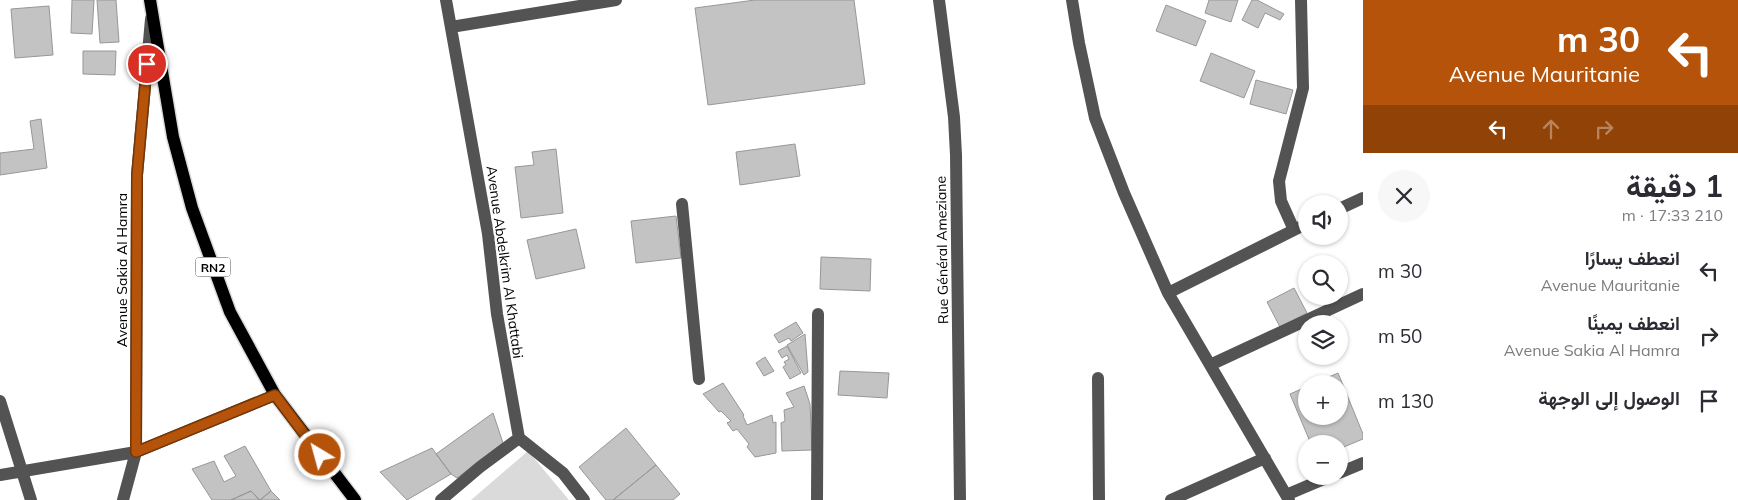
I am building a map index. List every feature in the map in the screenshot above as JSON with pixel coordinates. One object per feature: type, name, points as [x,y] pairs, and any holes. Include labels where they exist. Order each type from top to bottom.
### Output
[{"type":"main road","name":"RN2","points":[[151,5],[173,137],[192,208],[230,312],[275,395],[354,500]]},
{"type":"street","name":"Avenue Abdelkrim Al Khattabi","points":[[446,0],[488,234],[497,314],[519,438]]},
{"type":"street","points":[[451,27],[616,0]]},
{"type":"street","name":"Rue Général Ameziane","points":[[939,0],[955,126],[960,500]]},
{"type":"street","points":[[1072,0],[1095,118],[1124,193],[1168,293],[1288,498],[1313,485]]},
{"type":"street","points":[[1294,230],[1281,201],[1279,181],[1303,88],[1300,0]]},
{"type":"street","name":"Avenue Sakia Al Hamra","points":[[124,500],[136,452],[137,175],[151,5]]},
{"type":"street","points":[[1348,205],[1363,198]]},
{"type":"street","points":[[682,204],[699,379]]},
{"type":"street","points":[[1168,293],[1298,228]]},
{"type":"street","points":[[1210,365],[1363,294]]},
{"type":"street","points":[[817,500],[818,314]]},
{"type":"street","points":[[1098,378],[1099,500]]},
{"type":"street","points":[[0,475],[136,452],[275,395]]},
{"type":"street","points":[[0,401],[31,500]]},
{"type":"street","points":[[441,500],[480,467],[519,438],[563,472],[584,500]]},
{"type":"street","points":[[1171,500],[1265,458]]},
{"type":"street","points":[[1348,469],[1363,462]]},
{"type":"shaded area","points":[[528,451],[569,500],[471,500]]},
{"type":"building","points":[[72,0],[94,0],[92,34],[71,33]]},
{"type":"building","points":[[97,0],[116,0],[119,42],[100,43]]},
{"type":"building","points":[[755,0],[854,0],[865,84],[708,105],[695,8]]},
{"type":"building","points":[[1209,0],[1238,0],[1231,22],[1205,13]]},
{"type":"building","points":[[1252,0],[1257,0],[1284,14],[1280,20],[1265,13],[1258,28],[1242,20]]},
{"type":"building","points":[[1166,5],[1206,21],[1196,46],[1156,31]]},
{"type":"building","points":[[49,6],[53,55],[15,58],[11,9]]},
{"type":"building","points":[[83,51],[116,51],[115,75],[83,74]]},
{"type":"building","points":[[1211,53],[1255,71],[1244,98],[1200,81]]},
{"type":"building","points":[[1256,80],[1293,90],[1286,114],[1250,104]]},
{"type":"building","points":[[41,119],[47,168],[0,175],[0,153],[34,149],[30,121]]},
{"type":"building","points":[[795,144],[800,176],[740,185],[736,152]]},
{"type":"building","points":[[556,149],[563,213],[521,218],[515,167],[534,165],[532,152]]},
{"type":"building","points":[[676,216],[681,258],[636,263],[631,221]]},
{"type":"building","points":[[576,229],[585,268],[536,279],[527,240]]},
{"type":"building","points":[[821,257],[871,259],[870,291],[820,289]]},
{"type":"building","points":[[1294,288],[1298,296],[1298,305],[1303,305],[1307,313],[1298,315],[1298,318],[1280,327],[1267,302]]},
{"type":"building","points":[[796,322],[803,333],[791,341],[789,338],[779,343],[774,335]]},
{"type":"building","points":[[805,334],[808,372],[804,375],[787,345]]},
{"type":"building","points":[[787,346],[801,373],[790,379],[783,367],[786,365],[784,362],[789,359],[787,355],[782,358],[778,351]]},
{"type":"building","points":[[765,357],[774,371],[764,376],[756,363]]},
{"type":"building","points":[[840,371],[889,373],[887,398],[838,395]]},
{"type":"building","points":[[723,383],[744,415],[747,425],[772,415],[773,423],[776,422],[776,453],[755,457],[747,447],[749,444],[737,429],[733,431],[727,423],[731,421],[721,411],[719,412],[703,394]]},
{"type":"building","points":[[804,386],[810,404],[812,450],[782,451],[781,423],[785,421],[784,410],[794,407],[786,393]]},
{"type":"building","points":[[1298,390],[1298,413],[1290,394]]},
{"type":"building","points":[[1348,397],[1363,434],[1363,439],[1348,445],[1348,435],[1307,435],[1303,425],[1348,425]]},
{"type":"building","points":[[493,413],[503,443],[457,478],[451,474],[436,454]]},
{"type":"building","points":[[626,428],[656,465],[613,500],[606,500],[579,467]]},
{"type":"building","points":[[245,446],[271,491],[260,500],[251,491],[231,500],[212,500],[192,469],[214,461],[224,482],[236,476],[224,456]]},
{"type":"building","points":[[432,448],[451,474],[407,500],[380,472]]},
{"type":"building","points":[[656,465],[680,494],[673,500],[613,500]]},
{"type":"building","points":[[251,491],[259,500],[231,500]]},
{"type":"building","points":[[271,491],[280,500],[260,500]]},
{"type":"route","points":[[147,64],[137,175],[136,452],[275,395],[320,455]]}]
